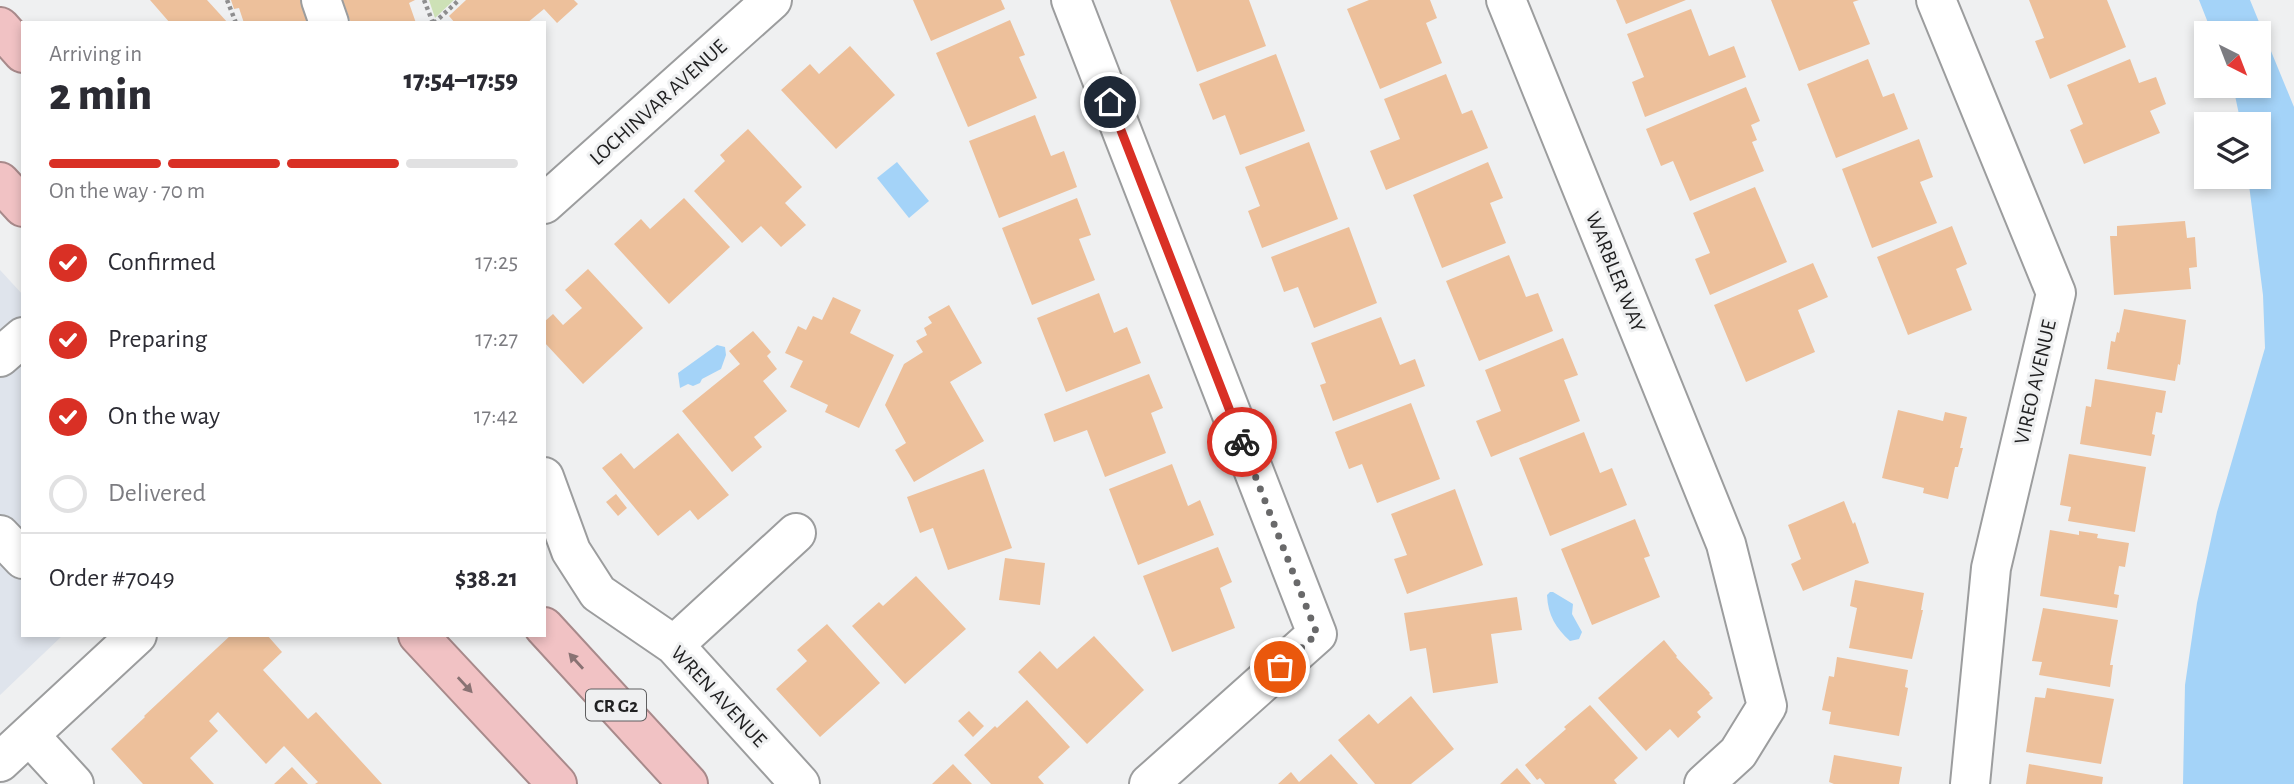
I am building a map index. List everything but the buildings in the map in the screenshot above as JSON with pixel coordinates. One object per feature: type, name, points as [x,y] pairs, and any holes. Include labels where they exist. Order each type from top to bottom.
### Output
[{"type":"highway","points":[[0,27],[21,51]]},
{"type":"highway","points":[[0,182],[21,205]]},
{"type":"highway","name":"CR G2","points":[[546,629],[688,784]]},
{"type":"highway","points":[[420,637],[557,784]]},
{"type":"street","points":[[321,0],[328,21]]},
{"type":"street","name":"LOCHINVAR AVENUE","points":[[546,202],[772,0]]},
{"type":"street","points":[[1071,0],[1317,634],[1150,784]]},
{"type":"street","name":"WARBLER WAY","points":[[1506,0],[1726,544],[1767,706],[1738,753],[1704,784]]},
{"type":"street","name":"VIREO AVENUE","points":[[1936,0],[2056,293],[1991,568],[1970,784]]},
{"type":"street","points":[[0,357],[21,339]]},
{"type":"street","name":"WREN AVENUE","points":[[546,482],[571,551],[598,593],[674,645],[800,784]]},
{"type":"street","points":[[674,645],[796,533]]},
{"type":"street","points":[[0,535],[21,557]]},
{"type":"street","points":[[0,762],[29,735],[115,642]]},
{"type":"street","points":[[29,735],[74,784]]},
{"type":"path","points":[[227,0],[235,21]]},
{"type":"path","points":[[424,0],[433,21]]},
{"type":"path","points":[[436,21],[459,0]]},
{"type":"shaded area","points":[[0,270],[21,293],[21,637],[61,637],[0,695]]},
{"type":"green space","points":[[429,0],[454,0],[435,18]]},
{"type":"water","points":[[2199,0],[2250,0],[2259,21],[2207,21]]},
{"type":"water","points":[[2272,54],[2294,107],[2294,784],[2183,784],[2185,685],[2197,603],[2217,512],[2265,348],[2263,295],[2250,189],[2271,189],[2271,112],[2238,112],[2236,98],[2272,98]]},
{"type":"water","points":[[897,162],[929,201],[909,218],[877,178]]},
{"type":"water","points":[[717,345],[725,347],[726,355],[721,369],[702,379],[700,383],[680,388],[678,373]]},
{"type":"water","points":[[1550,592],[1573,604],[1572,614],[1582,632],[1579,639],[1570,641],[1557,626],[1548,602],[1547,595]]},
{"type":"way so far","points":[[1242,442],[1317,634],[1280,667]]},
{"type":"route","points":[[1110,102],[1242,442]]}]
